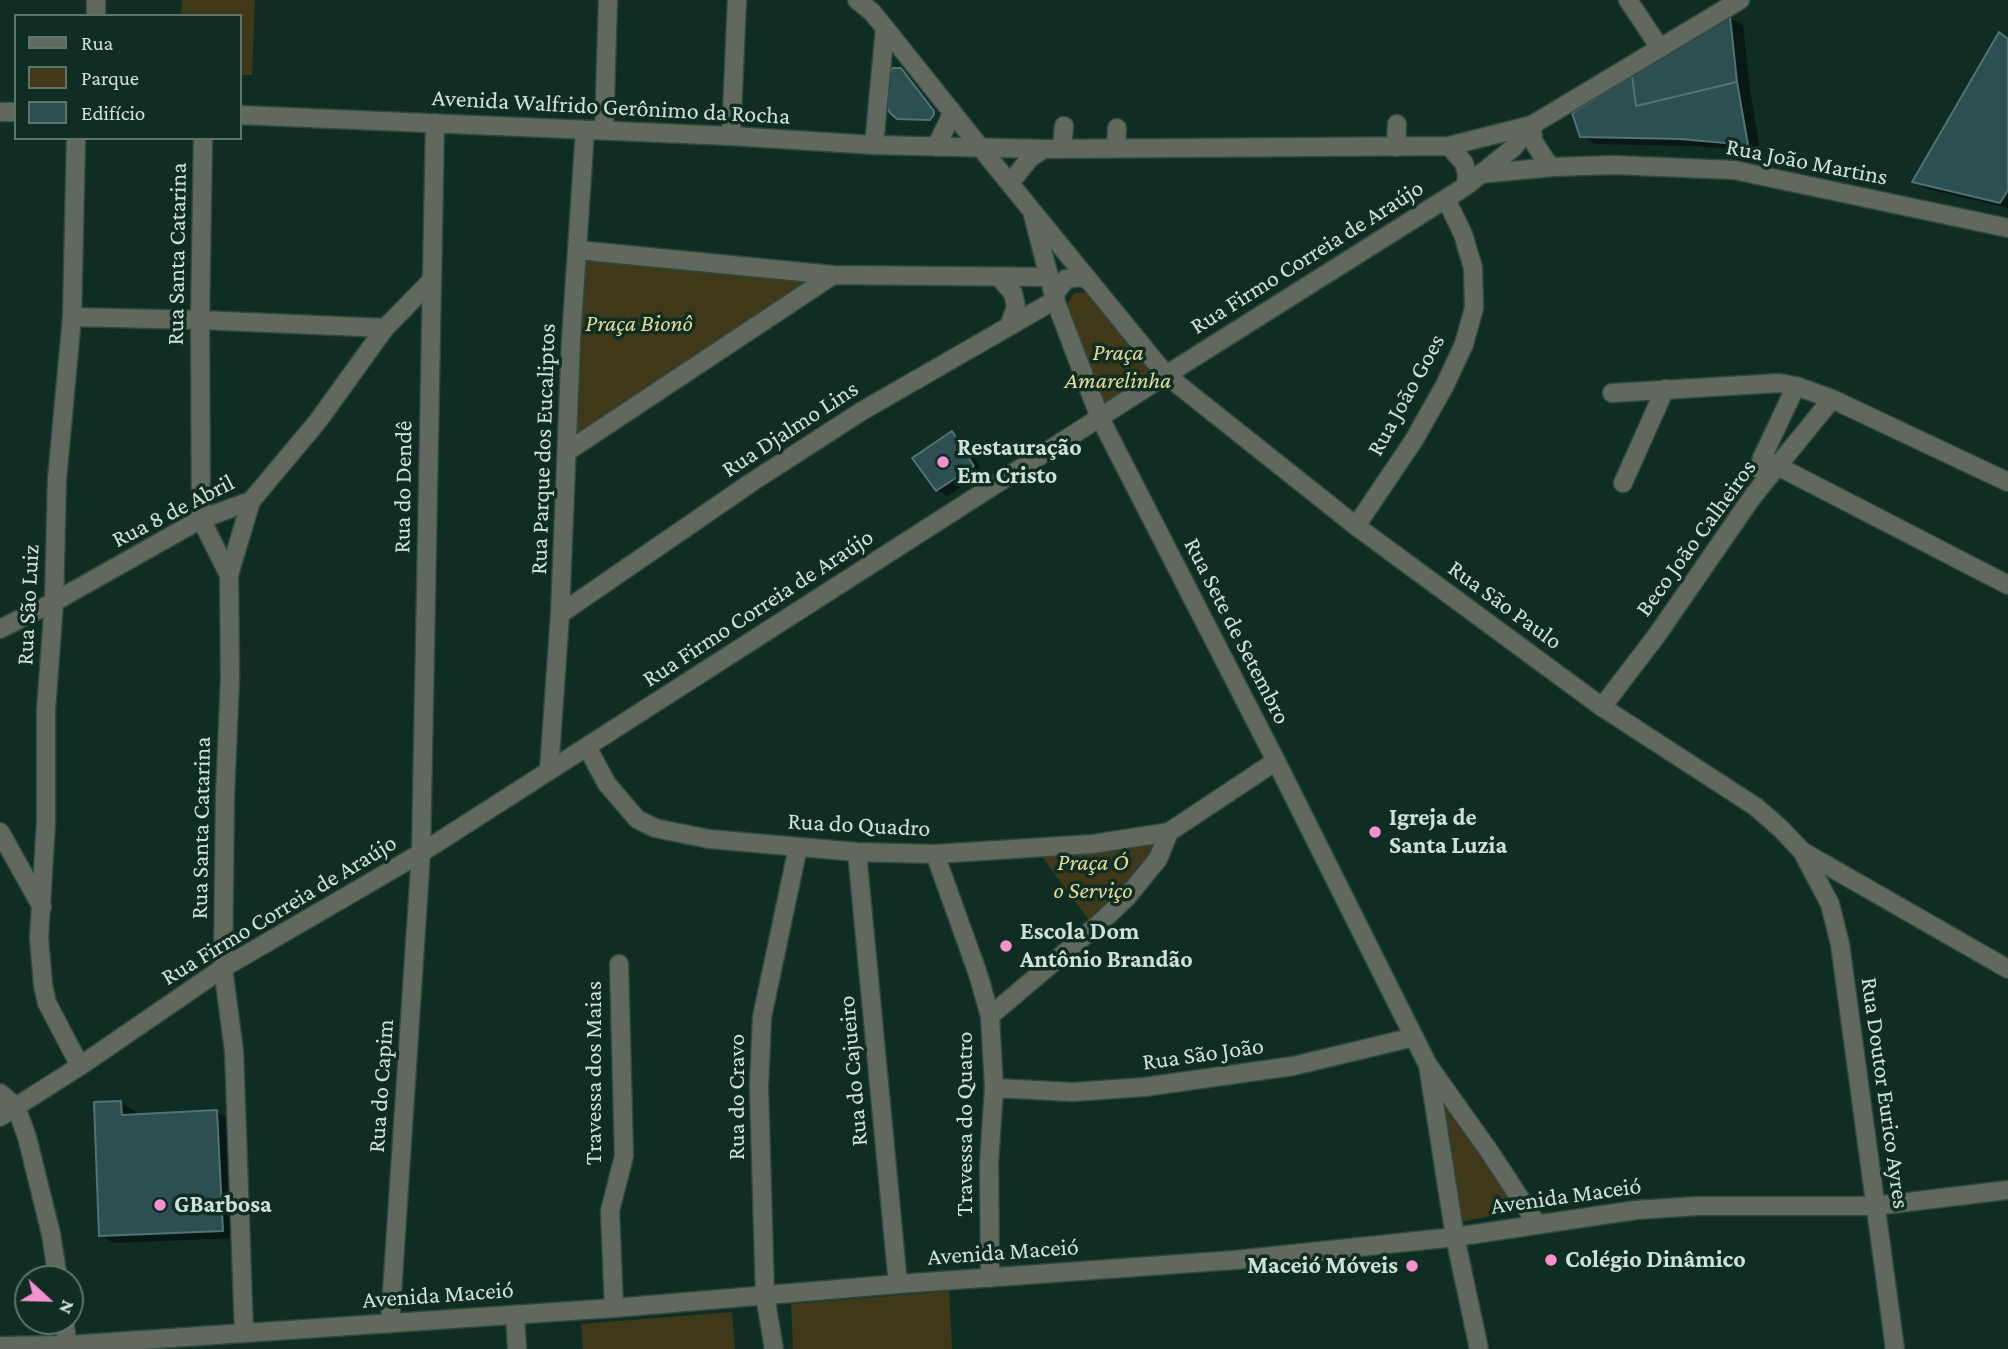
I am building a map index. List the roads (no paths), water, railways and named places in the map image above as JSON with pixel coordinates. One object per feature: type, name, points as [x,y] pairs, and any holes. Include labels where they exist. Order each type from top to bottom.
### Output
[{"type":"street","points":[[604,130],[608,0]]},
{"type":"street","points":[[731,136],[737,0]]},
{"type":"street","name":"Rua São Paulo","points":[[857,0],[885,27],[1166,375],[1356,526],[1602,707],[1756,807],[1802,851],[2008,969]]},
{"type":"street","points":[[1629,0],[1660,48]]},
{"type":"street","name":"Rua Firmo Correia de Araújo","points":[[980,147],[1053,149],[1449,146],[1532,125],[1740,0]]},
{"type":"street","points":[[874,145],[885,27]]},
{"type":"street","points":[[936,147],[951,110]]},
{"type":"street","name":"Avenida Walfrido Gerônimo da Rocha","points":[[242,115],[731,136],[874,145],[980,147]]},
{"type":"street","name":"Rua do Dendê","points":[[421,853],[435,123]]},
{"type":"street","points":[[1396,124],[1396,147]]},
{"type":"street","points":[[1532,125],[1534,141],[1552,167]]},
{"type":"street","name":"Rua Firmo Correia de Araújo","points":[[0,1117],[223,968],[421,853],[1166,375],[1446,199],[1513,148],[1532,125]]},
{"type":"street","points":[[1010,183],[1030,158],[1053,149],[1064,126]]},
{"type":"street","points":[[1116,148],[1117,128]]},
{"type":"street","name":"Rua Parque dos Eucaliptos","points":[[549,771],[561,614],[570,341],[585,130]]},
{"type":"street","name":"Rua São Luiz","points":[[76,140],[72,317],[57,479],[54,602],[46,710],[47,822],[39,938],[47,1003],[80,1066]]},
{"type":"street","name":"Rua Santa Catarina","points":[[203,140],[201,519],[229,575]]},
{"type":"street","points":[[1449,146],[1464,163],[1466,186]]},
{"type":"street","name":"Rua João Martins","points":[[1480,174],[1614,164],[1734,170],[2008,228]]},
{"type":"street","name":"Rua João Goes","points":[[1356,526],[1414,440],[1445,385],[1464,344],[1474,308],[1473,268],[1463,234],[1446,199]]},
{"type":"street","name":"Rua Sete de Setembro","points":[[1031,208],[1055,300],[1100,418],[1428,1065],[1537,1224]]},
{"type":"street","points":[[577,250],[833,275],[1049,277]]},
{"type":"street","points":[[568,451],[833,275]]},
{"type":"street","points":[[999,277],[1013,293],[1016,307],[1009,326]]},
{"type":"street","name":"Rua Djalmo Lins","points":[[561,614],[752,482],[862,411],[1055,300],[1056,292],[1066,279],[1082,277],[1089,281]]},
{"type":"street","name":"Rua 8 de Abril","points":[[2,622],[54,602],[201,519],[251,501],[318,421],[385,328],[432,281]]},
{"type":"street","points":[[72,317],[385,328]]},
{"type":"street","points":[[1612,393],[1779,383],[1796,386],[1832,399],[2008,482]]},
{"type":"street","points":[[1796,386],[1770,462],[2008,584]]},
{"type":"street","points":[[1623,483],[1665,389]]},
{"type":"street","name":"Beco João Calheiros","points":[[1602,707],[1657,635],[1753,496],[1770,462],[1832,399]]},
{"type":"street","name":"Rua Santa Catarina","points":[[244,1334],[234,1051],[223,968],[225,795],[230,678],[229,575],[251,501]]},
{"type":"street","name":"Rua do Quadro","points":[[587,747],[607,783],[637,819],[654,828],[709,839],[857,852],[935,855],[1093,844],[1168,832]]},
{"type":"street","points":[[990,1016],[1127,897],[1158,859],[1168,832],[1276,761]]},
{"type":"street","points":[[0,832],[42,907]]},
{"type":"street","name":"Rua do Cravo","points":[[774,1349],[765,1296],[759,1087],[762,1017],[798,847]]},
{"type":"street","name":"Rua Doutor Eurico Ayres","points":[[1802,851],[1830,904],[1840,944],[1895,1349]]},
{"type":"street","name":"Rua do Cajueiro","points":[[857,852],[898,1284]]},
{"type":"street","name":"Rua do Capim","points":[[390,1323],[421,853]]},
{"type":"street","name":"Travessa do Quatro","points":[[935,855],[978,974],[990,1016],[994,1088],[989,1163],[990,1278]]},
{"type":"street","name":"Travessa dos Maias","points":[[614,1308],[610,1211],[624,1156],[619,964]]},
{"type":"street","name":"Rua São João","points":[[994,1088],[1073,1093],[1144,1087],[1293,1066],[1414,1037]]},
{"type":"street","name":"Rua Sete de Setembro","points":[[1428,1065],[1455,1237],[1479,1349]]},
{"type":"street","points":[[0,1094],[16,1107],[27,1136],[56,1265]]},
{"type":"street","name":"Avenida Maceió","points":[[0,1346],[68,1345],[244,1334],[1236,1260],[1455,1237],[1636,1210],[1698,1206],[1875,1206],[2008,1189]]},
{"type":"street","points":[[514,1315],[517,1349]]},
{"type":"street","points":[[66,1335],[68,1345]]},
{"type":"place","name":"Restauração Em Cristo","points":[[943,462]]},
{"type":"place","name":"Igreja de Santa Luzia","points":[[1375,832]]},
{"type":"place","name":"Escola Dom Antônio Brandão","points":[[1006,946]]},
{"type":"place","name":"GBarbosa","points":[[160,1205]]},
{"type":"place","name":"Colégio Dinâmico","points":[[1551,1260]]},
{"type":"place","name":"Maceió Móveis","points":[[1412,1266]]},
{"type":"park label","name":"Praça Bionô","points":[[639,324]]},
{"type":"park label","name":"Praça Amarelinha","points":[[1118,367]]},
{"type":"park label","name":"Praça Ó o Serviço","points":[[1093,877]]}]
